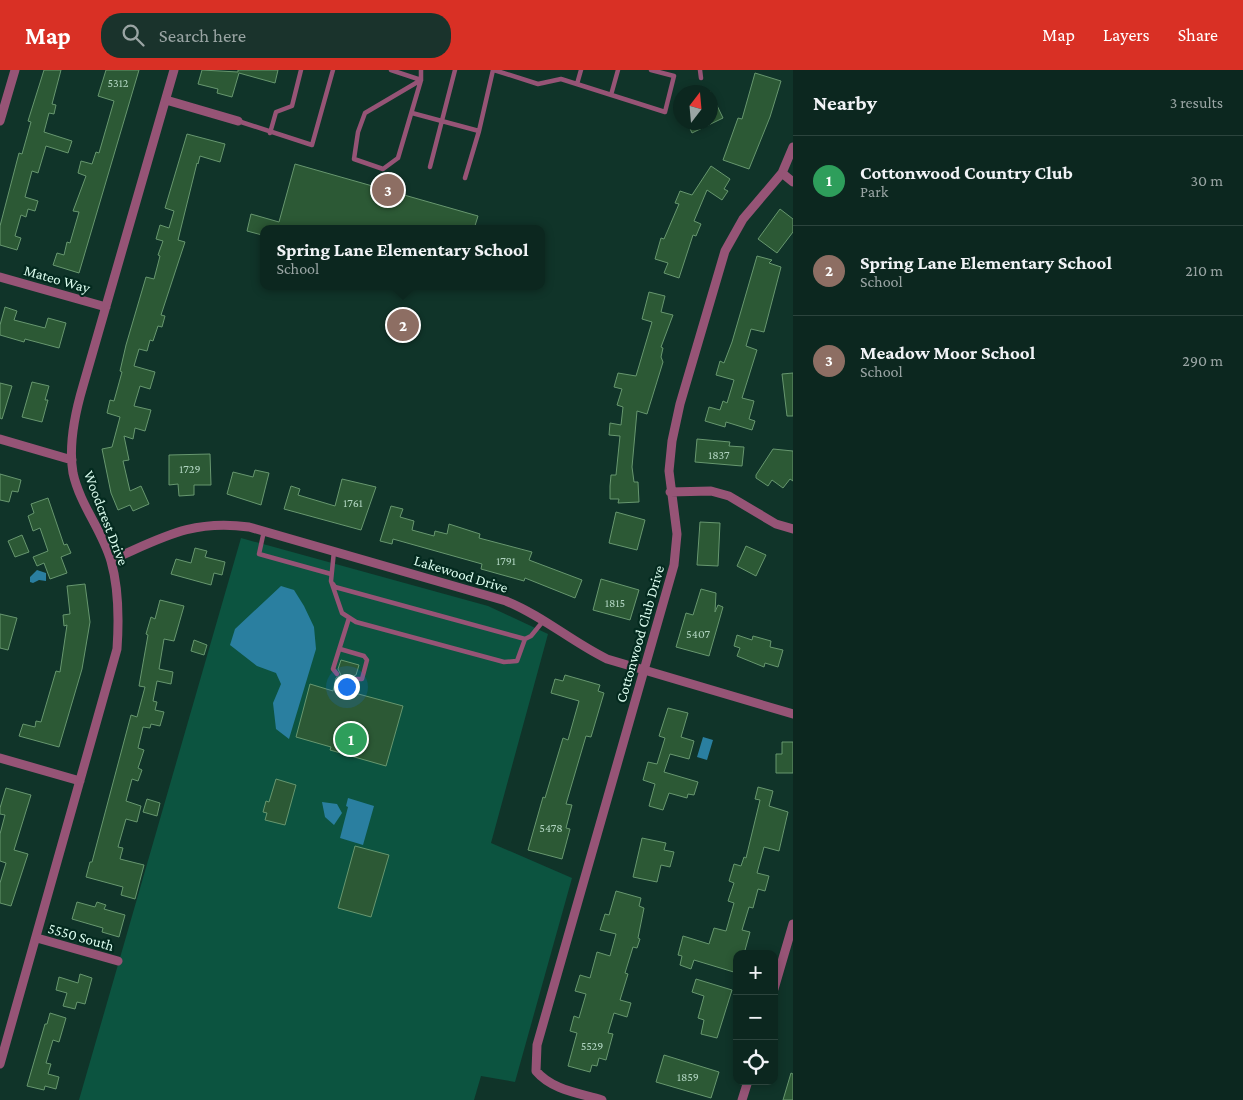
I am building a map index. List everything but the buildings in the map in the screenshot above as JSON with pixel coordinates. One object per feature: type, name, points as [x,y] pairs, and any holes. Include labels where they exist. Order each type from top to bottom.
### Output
[{"type":"street","points":[[0,121],[15,70]]},
{"type":"street","name":"Woodcrest Drive","points":[[0,1064],[37,938],[117,648],[118,609],[111,560],[80,494],[72,460],[73,430],[77,408],[174,70]]},
{"type":"street","points":[[166,100],[238,122]]},
{"type":"street","name":"Cottonwood Club Drive","points":[[602,1100],[551,1085],[536,1071],[534,1061],[537,1044],[677,548],[670,492],[670,472],[676,423],[722,258],[744,220],[782,173],[793,147]]},
{"type":"street","points":[[782,173],[793,182]]},
{"type":"street","name":"Mateo Way","points":[[0,277],[106,307]]},
{"type":"street","points":[[0,439],[72,460]]},
{"type":"street","points":[[670,492],[711,491],[730,496],[776,524],[793,529]]},
{"type":"street","name":"Lakewood Drive","points":[[111,560],[171,533],[194,527],[236,526],[264,531],[493,596],[519,606],[544,620],[596,654],[643,671],[793,714]]},
{"type":"street","points":[[0,758],[80,781]]},
{"type":"street","points":[[778,975],[793,924]]},
{"type":"street","name":"5550 South","points":[[37,938],[118,962]]},
{"type":"street","points":[[742,1100],[747,1085]]},
{"type":"lane","points":[[270,133],[276,112],[292,106],[301,70]]},
{"type":"lane","points":[[238,122],[312,145],[333,70]]},
{"type":"lane","points":[[391,70],[421,80]]},
{"type":"lane","points":[[421,70],[421,80],[398,158],[383,169],[354,159],[358,132],[365,113],[421,80]]},
{"type":"lane","points":[[430,166],[455,70]]},
{"type":"lane","points":[[465,178],[494,70],[538,84],[562,79],[665,112],[674,76],[651,70]]},
{"type":"lane","points":[[577,84],[581,70]]},
{"type":"lane","points":[[611,95],[618,70]]},
{"type":"lane","points":[[700,70],[701,78]]},
{"type":"lane","points":[[412,113],[479,131]]},
{"type":"lane","points":[[264,531],[259,554],[331,574]]},
{"type":"lane","points":[[334,551],[331,581],[342,613],[356,622],[504,662],[517,661],[525,639]]},
{"type":"lane","points":[[331,581],[335,587],[525,639],[531,636],[544,620]]},
{"type":"lane","points":[[337,674],[333,669],[349,618]]},
{"type":"lane","points":[[340,649],[364,656],[367,660],[362,679],[355,679]]},
{"type":"green space","points":[[241,538],[488,606],[548,634],[491,843],[572,878],[515,1082],[481,1076],[474,1100],[79,1100]]},
{"type":"water","points":[[37,570],[46,573],[46,581],[30,582],[30,577]]},
{"type":"water","points":[[281,586],[294,590],[304,606],[314,627],[316,649],[289,739],[276,729],[273,703],[281,684],[276,673],[257,666],[230,645],[235,629]]},
{"type":"water","points":[[703,737],[713,740],[707,760],[697,757]]},
{"type":"water","points":[[348,798],[374,806],[363,845],[340,838],[348,807],[346,806]]},
{"type":"water","points":[[322,802],[337,804],[342,813],[334,825],[325,817]]},
{"type":"place","name":"Meadow Moor School","points":[[388,190]]},
{"type":"place","name":"Spring Lane Elementary School","points":[[403,325]]},
{"type":"place","name":"Cottonwood Country Club","points":[[351,739]]}]
